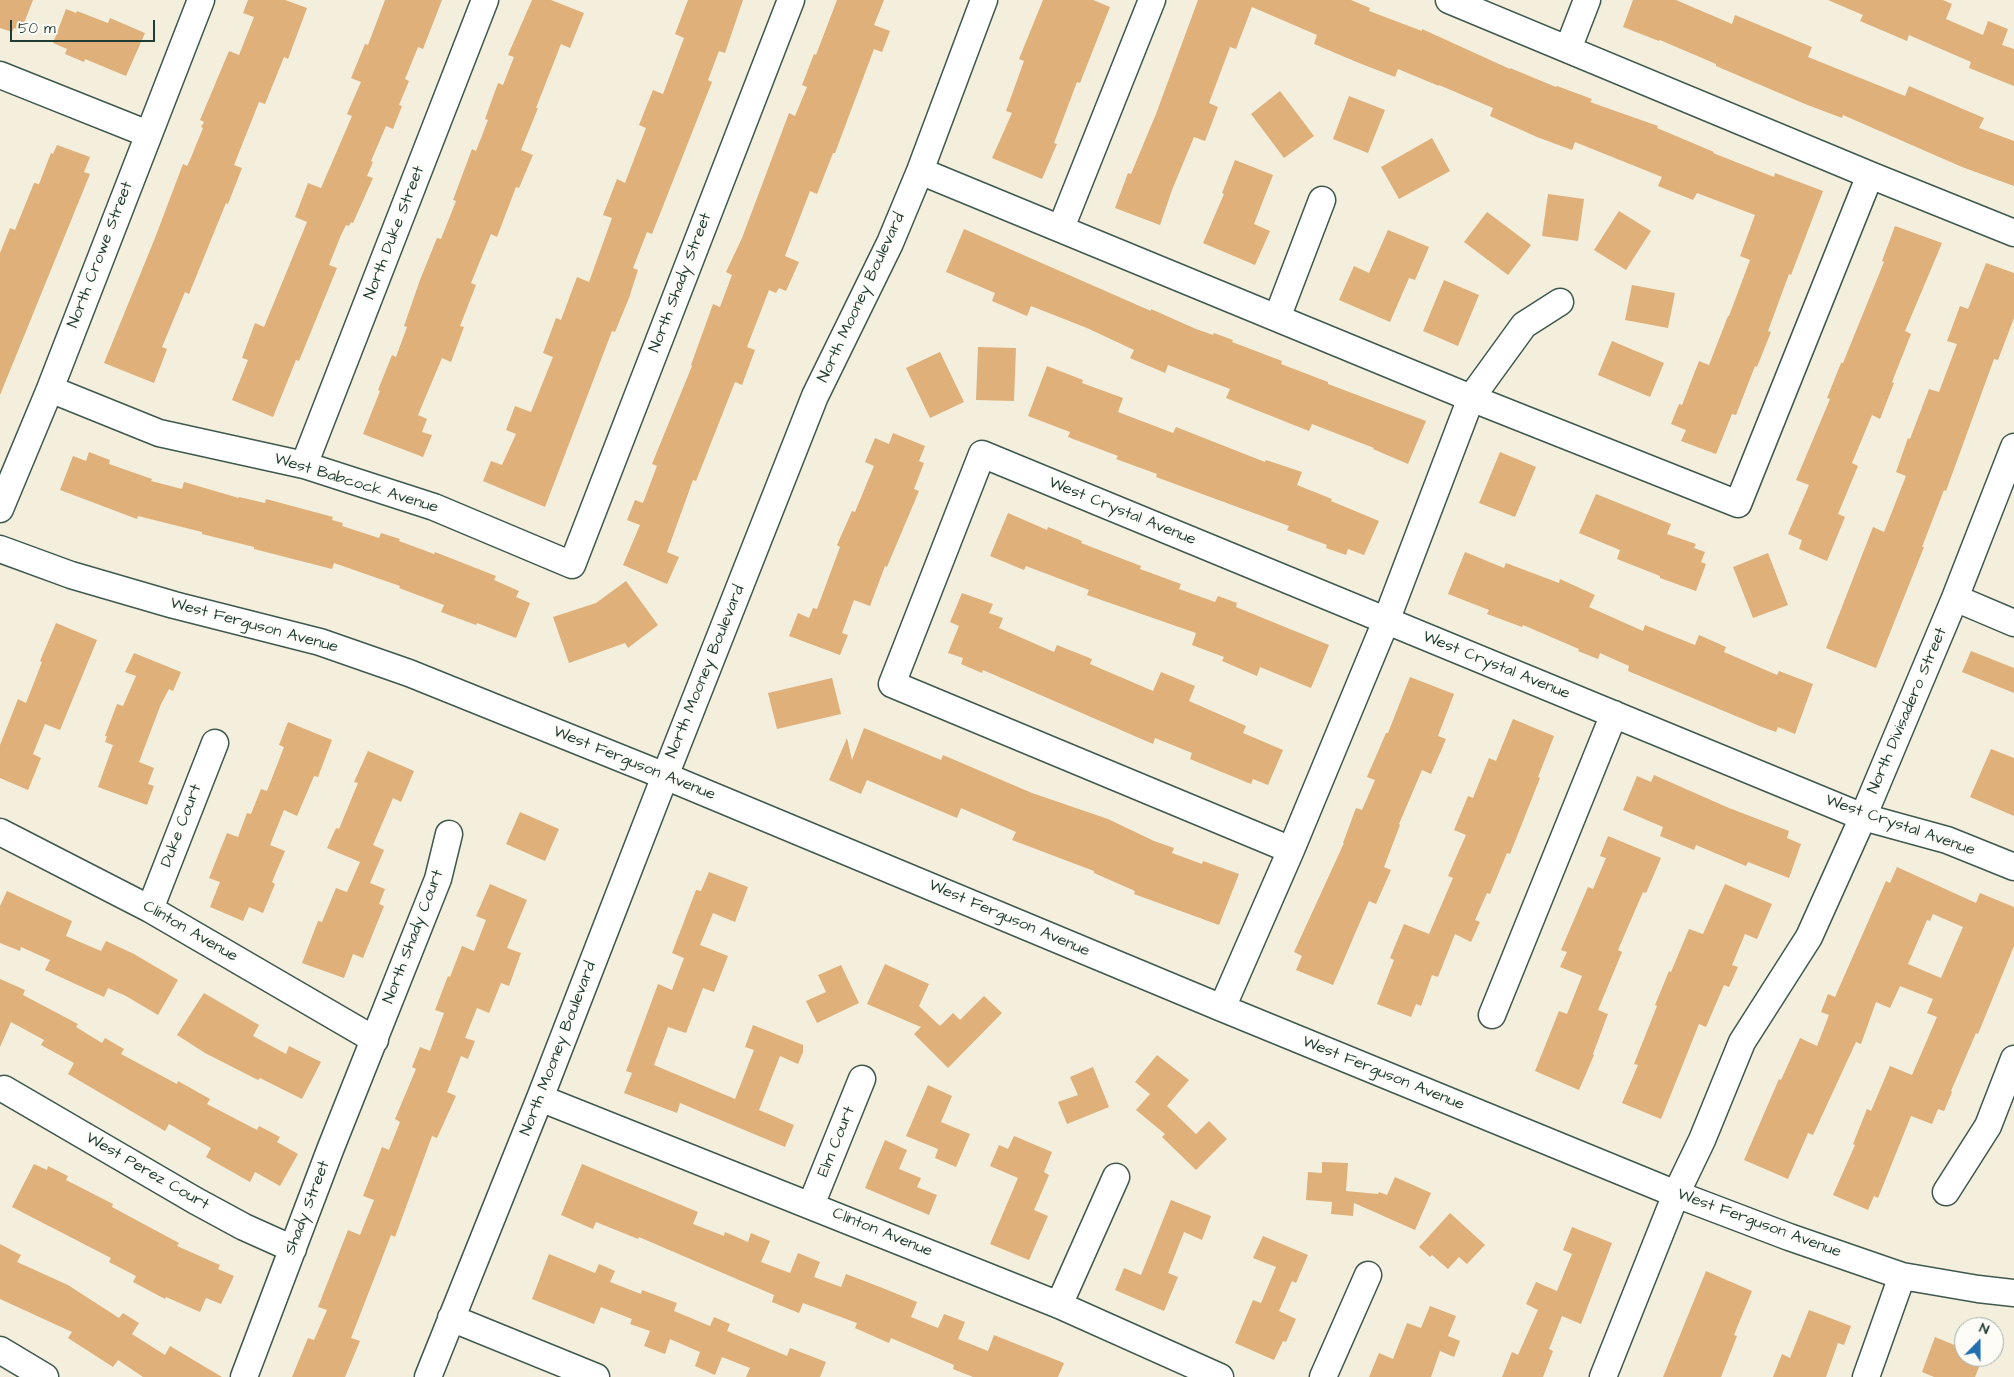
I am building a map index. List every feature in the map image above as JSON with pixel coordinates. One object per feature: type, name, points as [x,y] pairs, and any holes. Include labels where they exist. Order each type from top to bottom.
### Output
[{"type":"street","name":"North Crowe Street","points":[[0,509],[50,389],[201,0]]},
{"type":"street","name":"North Duke Street","points":[[304,465],[485,0]]},
{"type":"street","name":"North Shady Street","points":[[572,565],[791,0]]},
{"type":"street","name":"North Mooney Boulevard","points":[[428,1377],[540,1098],[664,776],[815,396],[890,243],[920,171],[984,0]]},
{"type":"street","points":[[1060,228],[1152,0]]},
{"type":"street","points":[[1449,0],[2014,233]]},
{"type":"street","points":[[1568,49],[1587,0]]},
{"type":"street","points":[[0,75],[148,134]]},
{"type":"street","points":[[920,171],[1471,398],[1738,504],[1870,175]]},
{"type":"street","points":[[1277,318],[1322,200]]},
{"type":"street","points":[[1222,1008],[1291,850],[1386,621],[1471,398],[1524,325],[1560,302]]},
{"type":"street","name":"West Babcock Avenue","points":[[50,389],[159,433],[304,465],[434,507],[572,565]]},
{"type":"street","name":"North Divisadero Street","points":[[1603,1377],[1676,1194],[1702,1140],[1742,1042],[1809,937],[1863,817],[1954,598],[2014,447]]},
{"type":"street","name":"West Crystal Avenue","points":[[1291,850],[892,684],[982,454],[1863,817],[1947,840],[2014,867]]},
{"type":"street","name":"West Ferguson Avenue","points":[[0,549],[71,575],[174,605],[329,645],[410,673],[1676,1194],[1789,1237],[1902,1276],[2014,1293]]},
{"type":"street","points":[[1954,598],[2014,623]]},
{"type":"street","points":[[1492,1015],[1614,714]]},
{"type":"street","name":"Duke Court","points":[[150,909],[215,743]]},
{"type":"street","name":"Clinton Avenue","points":[[0,832],[150,909],[375,1040]]},
{"type":"street","name":"North Shady Court","points":[[375,1040],[438,879],[449,834]]},
{"type":"street","name":"Shady Street","points":[[244,1377],[330,1150],[375,1040]]},
{"type":"street","points":[[1946,1192],[1988,1126],[2014,1059]]},
{"type":"street","name":"Elm Court","points":[[811,1205],[862,1079]]},
{"type":"street","name":"West Perez Court","points":[[4,1089],[204,1205],[244,1227],[293,1249]]},
{"type":"street","name":"Clinton Avenue","points":[[540,1098],[1059,1305],[1220,1377]]},
{"type":"street","points":[[1059,1305],[1116,1177]]},
{"type":"street","points":[[1323,1377],[1368,1275]]},
{"type":"street","points":[[1866,1377],[1902,1276]]},
{"type":"street","points":[[451,1318],[596,1377]]},
{"type":"street","points":[[0,1350],[45,1377]]},
{"type":"building","points":[[0,0],[33,0],[21,31],[14,28],[12,32],[0,28]]},
{"type":"building","points":[[248,0],[285,0],[307,8],[288,59],[284,57],[265,104],[259,102],[234,165],[242,168],[189,294],[185,292],[162,347],[167,349],[154,383],[104,363],[183,164],[187,166],[203,128],[201,127],[204,122],[200,120],[229,51],[239,55],[254,17],[243,13]]},
{"type":"building","points":[[385,0],[442,0],[423,49],[418,47],[405,79],[409,81],[399,105],[402,106],[393,129],[386,126],[371,161],[373,162],[367,176],[373,178],[353,223],[351,222],[349,226],[346,225],[341,235],[329,265],[337,268],[299,361],[296,360],[273,417],[232,400],[248,360],[242,358],[255,323],[264,327],[307,222],[295,217],[308,183],[321,188],[352,116],[347,114],[361,82],[351,78],[365,44],[368,45]]},
{"type":"building","points":[[532,0],[551,0],[584,13],[570,48],[561,44],[536,108],[538,108],[521,150],[533,155],[519,188],[516,187],[497,237],[491,234],[471,283],[476,285],[460,326],[464,327],[451,362],[442,358],[418,415],[427,419],[422,432],[432,435],[423,457],[363,434],[392,355],[396,357],[407,327],[404,326],[420,280],[437,238],[441,239],[456,201],[453,200],[472,149],[476,151],[488,120],[485,119],[498,83],[503,85],[514,57],[508,55]]},
{"type":"building","points":[[688,0],[743,0],[725,53],[719,51],[708,80],[712,82],[652,234],[647,232],[633,268],[638,270],[629,298],[615,332],[612,331],[545,507],[483,481],[491,461],[502,465],[516,434],[506,430],[515,406],[531,412],[553,357],[543,353],[556,318],[561,320],[577,277],[589,282],[612,218],[603,215],[617,179],[625,183],[646,128],[639,125],[653,90],[663,94],[684,38],[675,34]]},
{"type":"building","points":[[837,0],[884,0],[874,25],[890,31],[882,52],[874,49],[835,153],[833,153],[817,194],[810,191],[785,256],[799,262],[786,291],[779,288],[776,293],[769,290],[747,347],[755,350],[742,385],[735,382],[696,481],[693,480],[667,552],[679,557],[667,584],[623,565],[640,525],[627,520],[635,500],[643,503],[657,466],[652,464],[692,366],[713,304],[720,307],[732,275],[726,272],[742,238],[789,113],[795,116],[807,87],[802,85],[814,54],[816,55]]},
{"type":"building","points":[[1043,0],[1093,0],[1110,7],[1080,83],[1077,82],[1054,143],[1057,144],[1042,179],[992,158],[1012,113],[1006,111],[1024,61],[1019,59]]},
{"type":"building","points":[[1198,0],[1351,0],[1370,8],[1369,11],[1422,31],[1422,29],[1510,69],[1592,99],[1590,102],[1658,126],[1657,128],[1713,153],[1774,177],[1775,173],[1823,191],[1791,275],[1789,274],[1768,331],[1771,332],[1757,367],[1755,366],[1736,415],[1732,414],[1716,454],[1681,441],[1686,430],[1671,424],[1679,404],[1682,405],[1699,361],[1709,365],[1729,316],[1750,260],[1740,256],[1755,215],[1697,193],[1693,200],[1658,186],[1662,177],[1575,142],[1572,150],[1537,137],[1490,116],[1493,108],[1398,69],[1395,77],[1359,63],[1314,44],[1317,35],[1252,7],[1236,49],[1230,47],[1209,103],[1218,107],[1205,141],[1194,137],[1160,225],[1115,208],[1128,173],[1131,174],[1156,114]]},
{"type":"building","points":[[1633,0],[1676,0],[1732,24],[1735,15],[1812,47],[1808,57],[1905,96],[1909,86],[1984,118],[1979,128],[2014,141],[2014,186],[1962,167],[1843,115],[1842,118],[1805,104],[1660,40],[1623,27]]},
{"type":"building","points":[[1828,0],[1943,0],[1952,4],[1946,19],[1983,35],[1988,21],[2008,29],[2002,45],[2014,49],[2014,86],[1969,68],[1971,62],[1909,35],[1907,41],[1860,21],[1863,15]]},
{"type":"building","points":[[66,9],[76,13],[77,11],[108,23],[110,18],[145,33],[126,76],[85,59],[84,62],[65,54],[67,49],[53,43]]},
{"type":"building","points":[[1280,91],[1314,136],[1284,158],[1251,114]]},
{"type":"building","points":[[1349,96],[1385,110],[1368,153],[1333,139]]},
{"type":"building","points":[[1432,138],[1450,171],[1399,199],[1381,167]]},
{"type":"building","points":[[57,145],[90,157],[84,172],[90,174],[0,395],[0,253],[10,228],[15,230],[34,183],[39,184],[51,153],[53,154]]},
{"type":"building","points":[[1235,160],[1273,175],[1254,224],[1270,231],[1255,265],[1203,243],[1224,194],[1222,193]]},
{"type":"building","points":[[1548,194],[1584,199],[1578,241],[1542,236]]},
{"type":"building","points":[[1619,211],[1651,231],[1626,270],[1594,250]]},
{"type":"building","points":[[1487,212],[1531,245],[1508,275],[1464,242]]},
{"type":"building","points":[[1895,226],[1942,243],[1905,331],[1911,334],[1880,419],[1872,415],[1852,463],[1858,466],[1838,514],[1845,517],[1827,561],[1799,549],[1802,540],[1788,534],[1809,485],[1796,480],[1830,399],[1827,398],[1841,363],[1843,363],[1884,262],[1882,261]]},
{"type":"building","points":[[964,229],[1151,311],[1151,309],[1196,329],[1233,340],[1232,342],[1282,361],[1281,364],[1328,382],[1328,384],[1426,421],[1408,464],[1374,448],[1312,424],[1309,431],[1226,398],[1230,389],[1168,365],[1165,373],[1130,358],[1134,350],[1087,328],[1031,306],[1027,316],[992,301],[995,293],[946,272]]},
{"type":"building","points":[[1388,230],[1429,247],[1415,280],[1409,278],[1390,322],[1339,300],[1354,266],[1369,273]]},
{"type":"building","points":[[1986,263],[2014,273],[2014,318],[1998,360],[1994,359],[1946,491],[1944,490],[1922,547],[1924,547],[1876,668],[1826,648],[1873,527],[1884,532],[1906,476],[1896,472],[1908,438],[1910,439],[1929,389],[1939,392],[1957,344],[1947,341],[1960,306],[1968,309]]},
{"type":"building","points":[[1444,280],[1479,295],[1458,346],[1423,331]]},
{"type":"building","points":[[1632,285],[1675,293],[1668,328],[1625,320]]},
{"type":"building","points":[[1612,341],[1664,363],[1650,397],[1598,375]]},
{"type":"building","points":[[978,347],[1016,348],[1014,401],[976,400]]},
{"type":"building","points":[[940,352],[964,402],[930,418],[906,368]]},
{"type":"building","points":[[1047,366],[1083,380],[1082,383],[1123,398],[1118,412],[1173,433],[1176,427],[1265,462],[1266,460],[1302,472],[1297,485],[1379,521],[1364,555],[1348,549],[1346,555],[1326,548],[1327,545],[1287,530],[1289,526],[1156,477],[1157,474],[1116,459],[1118,456],[1068,437],[1070,432],[1028,416]]},
{"type":"building","points":[[893,433],[925,446],[919,461],[924,463],[914,489],[919,491],[887,567],[885,566],[870,606],[854,600],[842,633],[848,635],[840,655],[789,636],[798,613],[809,618],[813,608],[817,609],[840,547],[837,545],[852,511],[855,512],[874,466],[865,462],[875,438],[889,444]]},
{"type":"building","points":[[89,452],[110,460],[109,464],[152,479],[151,481],[182,489],[184,482],[239,498],[265,503],[266,499],[333,517],[332,520],[343,523],[342,526],[379,538],[381,533],[400,539],[399,541],[434,554],[435,552],[496,576],[494,580],[519,591],[516,597],[530,603],[516,638],[441,612],[444,605],[399,588],[400,586],[334,563],[332,569],[254,549],[254,547],[202,534],[202,532],[138,516],[137,519],[60,490],[73,456],[86,461]]},
{"type":"building","points":[[1500,452],[1536,467],[1515,517],[1479,503]]},
{"type":"building","points":[[1596,494],[1671,524],[1667,534],[1696,544],[1694,548],[1705,552],[1701,562],[1706,564],[1696,591],[1617,559],[1620,550],[1579,533]]},
{"type":"building","points":[[1008,513],[1047,530],[1048,527],[1082,541],[1081,543],[1141,566],[1140,569],[1181,584],[1179,589],[1215,602],[1218,596],[1237,603],[1236,607],[1329,645],[1311,688],[1260,667],[1257,676],[1222,661],[1224,657],[1192,645],[1196,633],[1087,595],[1089,590],[1026,566],[1024,570],[990,556]]},
{"type":"building","points":[[1465,552],[1504,568],[1506,563],[1559,583],[1560,579],[1595,595],[1589,607],[1643,631],[1645,625],[1695,645],[1699,635],[1726,647],[1724,652],[1777,675],[1779,671],[1813,684],[1795,734],[1778,727],[1776,732],[1762,727],[1628,671],[1629,666],[1600,653],[1598,659],[1523,625],[1522,627],[1487,614],[1489,610],[1448,594]]},
{"type":"building","points":[[1768,553],[1788,605],[1753,618],[1733,567]]},
{"type":"building","points":[[626,581],[658,625],[628,648],[625,643],[569,663],[553,617],[596,603]]},
{"type":"building","points":[[962,593],[993,604],[989,613],[1003,618],[999,628],[1054,652],[1057,645],[1092,659],[1090,664],[1153,691],[1161,672],[1195,686],[1189,701],[1246,726],[1243,733],[1283,750],[1268,785],[1253,779],[1251,784],[1190,759],[1192,753],[1155,738],[1153,744],[983,670],[982,673],[961,664],[963,658],[948,653],[959,626],[950,622]]},
{"type":"building","points":[[56,623],[97,640],[60,730],[45,724],[33,754],[41,758],[28,790],[0,778],[0,745],[18,699],[26,703],[42,662],[40,661]]},
{"type":"building","points":[[1971,651],[2014,668],[2014,693],[1962,672]]},
{"type":"building","points":[[134,653],[181,672],[173,691],[169,689],[161,704],[139,762],[154,768],[148,784],[154,786],[147,805],[98,787],[113,745],[105,742],[107,736],[105,736],[117,704],[123,706],[136,676],[125,672]]},
{"type":"building","points":[[1410,677],[1454,694],[1438,736],[1446,739],[1431,774],[1422,770],[1399,824],[1384,867],[1391,870],[1376,904],[1369,901],[1333,985],[1296,970],[1302,956],[1294,952],[1344,843],[1356,808],[1362,810],[1375,780],[1367,777],[1386,733],[1388,733]]},
{"type":"building","points":[[832,678],[841,714],[777,729],[768,693]]},
{"type":"building","points":[[1513,719],[1554,736],[1538,777],[1540,778],[1510,854],[1507,853],[1490,894],[1487,893],[1475,920],[1480,922],[1471,942],[1455,934],[1438,977],[1432,975],[1421,1006],[1416,1004],[1411,1017],[1377,1004],[1394,960],[1390,958],[1404,924],[1429,934],[1453,878],[1448,876],[1466,835],[1454,830],[1468,796],[1473,798],[1489,758],[1496,761]]},
{"type":"building","points":[[288,722],[332,740],[318,777],[314,776],[297,816],[284,810],[270,845],[285,851],[272,882],[275,884],[263,913],[249,907],[243,921],[210,907],[220,882],[209,878],[227,833],[238,837],[247,813],[251,814],[261,789],[267,791],[284,747],[279,745]]},
{"type":"building","points":[[864,728],[941,760],[943,755],[1032,793],[1108,819],[1154,841],[1174,848],[1172,853],[1202,864],[1203,861],[1239,874],[1219,925],[1134,894],[1135,891],[1094,873],[1094,871],[1012,840],[1016,832],[961,808],[957,818],[867,780],[861,794],[829,780],[847,738],[852,760]]},
{"type":"building","points":[[1991,749],[2014,758],[2014,816],[1970,797]]},
{"type":"building","points":[[368,751],[414,771],[401,802],[393,798],[373,845],[384,850],[370,883],[385,889],[379,904],[384,906],[363,958],[353,954],[344,978],[302,963],[318,921],[322,922],[336,888],[347,892],[360,862],[327,848],[336,828],[339,829],[358,783],[354,782]]},
{"type":"building","points":[[1654,775],[1729,808],[1789,831],[1787,838],[1801,844],[1789,878],[1748,862],[1746,866],[1696,845],[1694,850],[1660,836],[1663,827],[1623,810],[1637,776],[1651,782]]},
{"type":"building","points":[[520,812],[559,829],[545,861],[506,844]]},
{"type":"building","points":[[1608,836],[1661,858],[1646,893],[1643,892],[1618,950],[1622,952],[1598,1010],[1608,1014],[1594,1055],[1579,1090],[1535,1071],[1559,1011],[1567,1014],[1582,976],[1560,967],[1567,952],[1561,950],[1588,887],[1593,889],[1606,858],[1600,856]]},
{"type":"building","points":[[1897,867],[1976,903],[1980,893],[2014,907],[2014,946],[1944,1111],[1938,1109],[1932,1124],[1911,1116],[1878,1198],[1874,1196],[1868,1210],[1833,1195],[1855,1145],[1853,1144],[1867,1109],[1871,1111],[1890,1066],[1912,1075],[1937,1017],[1927,1013],[1933,999],[1900,986],[1890,1008],[1876,1002],[1861,1044],[1856,1042],[1813,1135],[1808,1133],[1788,1179],[1744,1160],[1779,1079],[1781,1080],[1800,1038],[1817,1046],[1829,1015],[1821,1012],[1828,994],[1835,997],[1886,881],[1890,883]],"holes":[[[1933,914],[1963,927],[1941,978],[1908,964],[1927,920],[1930,921]]]},
{"type":"building","points":[[709,872],[748,887],[735,922],[713,913],[700,945],[728,956],[714,992],[703,988],[686,1033],[668,1027],[654,1065],[735,1099],[754,1050],[745,1047],[753,1025],[803,1045],[803,1052],[798,1064],[780,1056],[759,1110],[794,1125],[785,1147],[680,1103],[677,1113],[624,1093],[632,1073],[626,1071],[658,984],[672,990],[684,958],[672,953],[696,890],[701,891]]},
{"type":"building","points":[[490,884],[527,900],[507,948],[521,953],[509,986],[501,983],[489,1013],[477,1008],[465,1038],[475,1041],[468,1059],[461,1056],[447,1092],[456,1096],[437,1138],[432,1136],[395,1237],[391,1235],[351,1338],[360,1341],[345,1377],[292,1377],[308,1338],[314,1340],[327,1310],[318,1307],[348,1230],[360,1235],[374,1200],[363,1196],[382,1147],[389,1150],[400,1122],[395,1119],[416,1069],[412,1067],[420,1047],[430,1051],[444,1013],[435,1010],[448,976],[450,977],[462,946],[474,951],[486,920],[476,916]]},
{"type":"building","points":[[1725,884],[1772,904],[1757,939],[1745,934],[1732,965],[1738,967],[1729,987],[1724,985],[1706,1027],[1699,1024],[1661,1119],[1622,1103],[1638,1065],[1634,1064],[1669,971],[1671,972],[1689,929],[1703,934]]},
{"type":"building","points":[[7,891],[72,921],[66,936],[101,951],[106,941],[134,954],[178,980],[158,1015],[126,996],[108,988],[104,997],[82,987],[45,970],[50,960],[21,947],[20,951],[0,943],[0,906]]},
{"type":"building","points":[[885,964],[929,984],[919,1006],[940,1026],[953,1013],[960,1020],[984,996],[1002,1013],[948,1068],[914,1034],[921,1027],[867,1004]]},
{"type":"building","points":[[841,965],[859,1003],[817,1023],[806,1001],[826,992],[818,975]]},
{"type":"building","points":[[0,979],[25,990],[23,995],[78,1024],[76,1027],[102,1043],[105,1038],[124,1049],[121,1054],[177,1084],[178,1081],[210,1099],[207,1104],[257,1130],[259,1126],[280,1137],[277,1142],[298,1154],[280,1186],[255,1172],[250,1182],[206,1157],[211,1148],[169,1124],[165,1131],[68,1074],[74,1063],[41,1045],[44,1040],[11,1022],[0,1047]]},
{"type":"building","points":[[204,993],[259,1025],[253,1036],[286,1054],[289,1046],[321,1062],[302,1099],[260,1078],[258,1080],[205,1053],[177,1035]]},
{"type":"building","points":[[1157,1055],[1189,1080],[1167,1106],[1196,1134],[1209,1121],[1227,1139],[1196,1170],[1162,1137],[1165,1134],[1136,1110],[1150,1094],[1135,1082]]},
{"type":"building","points":[[1093,1067],[1109,1107],[1067,1124],[1058,1102],[1078,1095],[1070,1077]]},
{"type":"building","points":[[928,1085],[952,1096],[941,1122],[970,1134],[956,1167],[935,1158],[938,1149],[906,1136]]},
{"type":"building","points":[[1014,1136],[1052,1152],[1044,1172],[1049,1175],[1034,1210],[1048,1216],[1029,1260],[990,1244],[1018,1178],[990,1166],[999,1145],[1008,1149]]},
{"type":"building","points":[[885,1140],[907,1150],[899,1169],[921,1178],[917,1187],[937,1195],[929,1215],[865,1188]]},
{"type":"building","points":[[1322,1162],[1348,1163],[1346,1191],[1378,1194],[1379,1192],[1387,1195],[1395,1177],[1431,1193],[1415,1230],[1354,1203],[1353,1216],[1331,1214],[1332,1202],[1306,1200],[1308,1172],[1322,1173]]},
{"type":"building","points":[[34,1164],[47,1170],[48,1166],[68,1176],[66,1180],[113,1204],[112,1207],[179,1243],[177,1246],[220,1265],[218,1269],[234,1276],[221,1304],[206,1298],[200,1312],[166,1297],[165,1299],[133,1282],[136,1276],[109,1262],[111,1258],[12,1207]]},
{"type":"building","points":[[582,1164],[698,1212],[693,1224],[724,1236],[725,1232],[748,1242],[751,1233],[770,1241],[761,1262],[790,1273],[798,1253],[820,1262],[814,1277],[841,1287],[846,1274],[917,1302],[911,1317],[938,1328],[944,1314],[965,1322],[958,1339],[988,1351],[994,1335],[1064,1363],[1058,1377],[973,1377],[953,1369],[954,1365],[891,1338],[889,1343],[855,1328],[857,1323],[803,1303],[799,1313],[772,1302],[774,1295],[639,1237],[638,1239],[596,1222],[593,1229],[561,1215]]},
{"type":"building","points":[[1171,1200],[1211,1216],[1202,1240],[1184,1232],[1168,1273],[1178,1277],[1164,1311],[1115,1290],[1124,1268],[1141,1275]]},
{"type":"building","points":[[1450,1213],[1485,1245],[1467,1264],[1459,1257],[1448,1269],[1419,1247]]},
{"type":"building","points":[[1572,1227],[1612,1243],[1581,1324],[1562,1316],[1549,1349],[1553,1351],[1543,1377],[1502,1377],[1512,1352],[1518,1355],[1538,1310],[1526,1304],[1536,1282],[1557,1291],[1572,1254],[1563,1250]]},
{"type":"building","points":[[1263,1236],[1308,1255],[1296,1283],[1292,1281],[1279,1311],[1296,1319],[1286,1342],[1283,1341],[1274,1360],[1235,1343],[1253,1300],[1261,1303],[1276,1267],[1253,1258]]},
{"type":"building","points":[[0,1244],[21,1255],[17,1262],[68,1285],[119,1318],[123,1313],[139,1323],[132,1334],[165,1355],[170,1346],[222,1377],[143,1377],[118,1360],[113,1367],[68,1338],[72,1332],[0,1299]]},
{"type":"building","points":[[549,1254],[595,1273],[599,1264],[615,1271],[610,1282],[641,1294],[642,1290],[677,1303],[674,1311],[710,1326],[714,1317],[730,1324],[727,1331],[787,1356],[790,1348],[826,1362],[820,1377],[746,1377],[750,1368],[722,1357],[715,1375],[695,1366],[700,1352],[670,1339],[665,1354],[644,1346],[650,1331],[630,1324],[632,1319],[601,1307],[594,1324],[532,1299]]},
{"type":"building","points":[[1706,1271],[1752,1291],[1734,1335],[1737,1336],[1721,1377],[1663,1377]]},
{"type":"building","points":[[1430,1306],[1456,1316],[1448,1336],[1460,1341],[1454,1357],[1440,1351],[1431,1377],[1369,1377],[1379,1353],[1393,1359],[1407,1323],[1421,1328]]},
{"type":"building","points":[[1809,1310],[1851,1326],[1844,1345],[1838,1343],[1826,1377],[1773,1377],[1782,1354],[1790,1358]]},
{"type":"building","points":[[1935,1337],[1954,1345],[1954,1367],[1979,1367],[1975,1377],[1934,1377],[1922,1372]]}]
